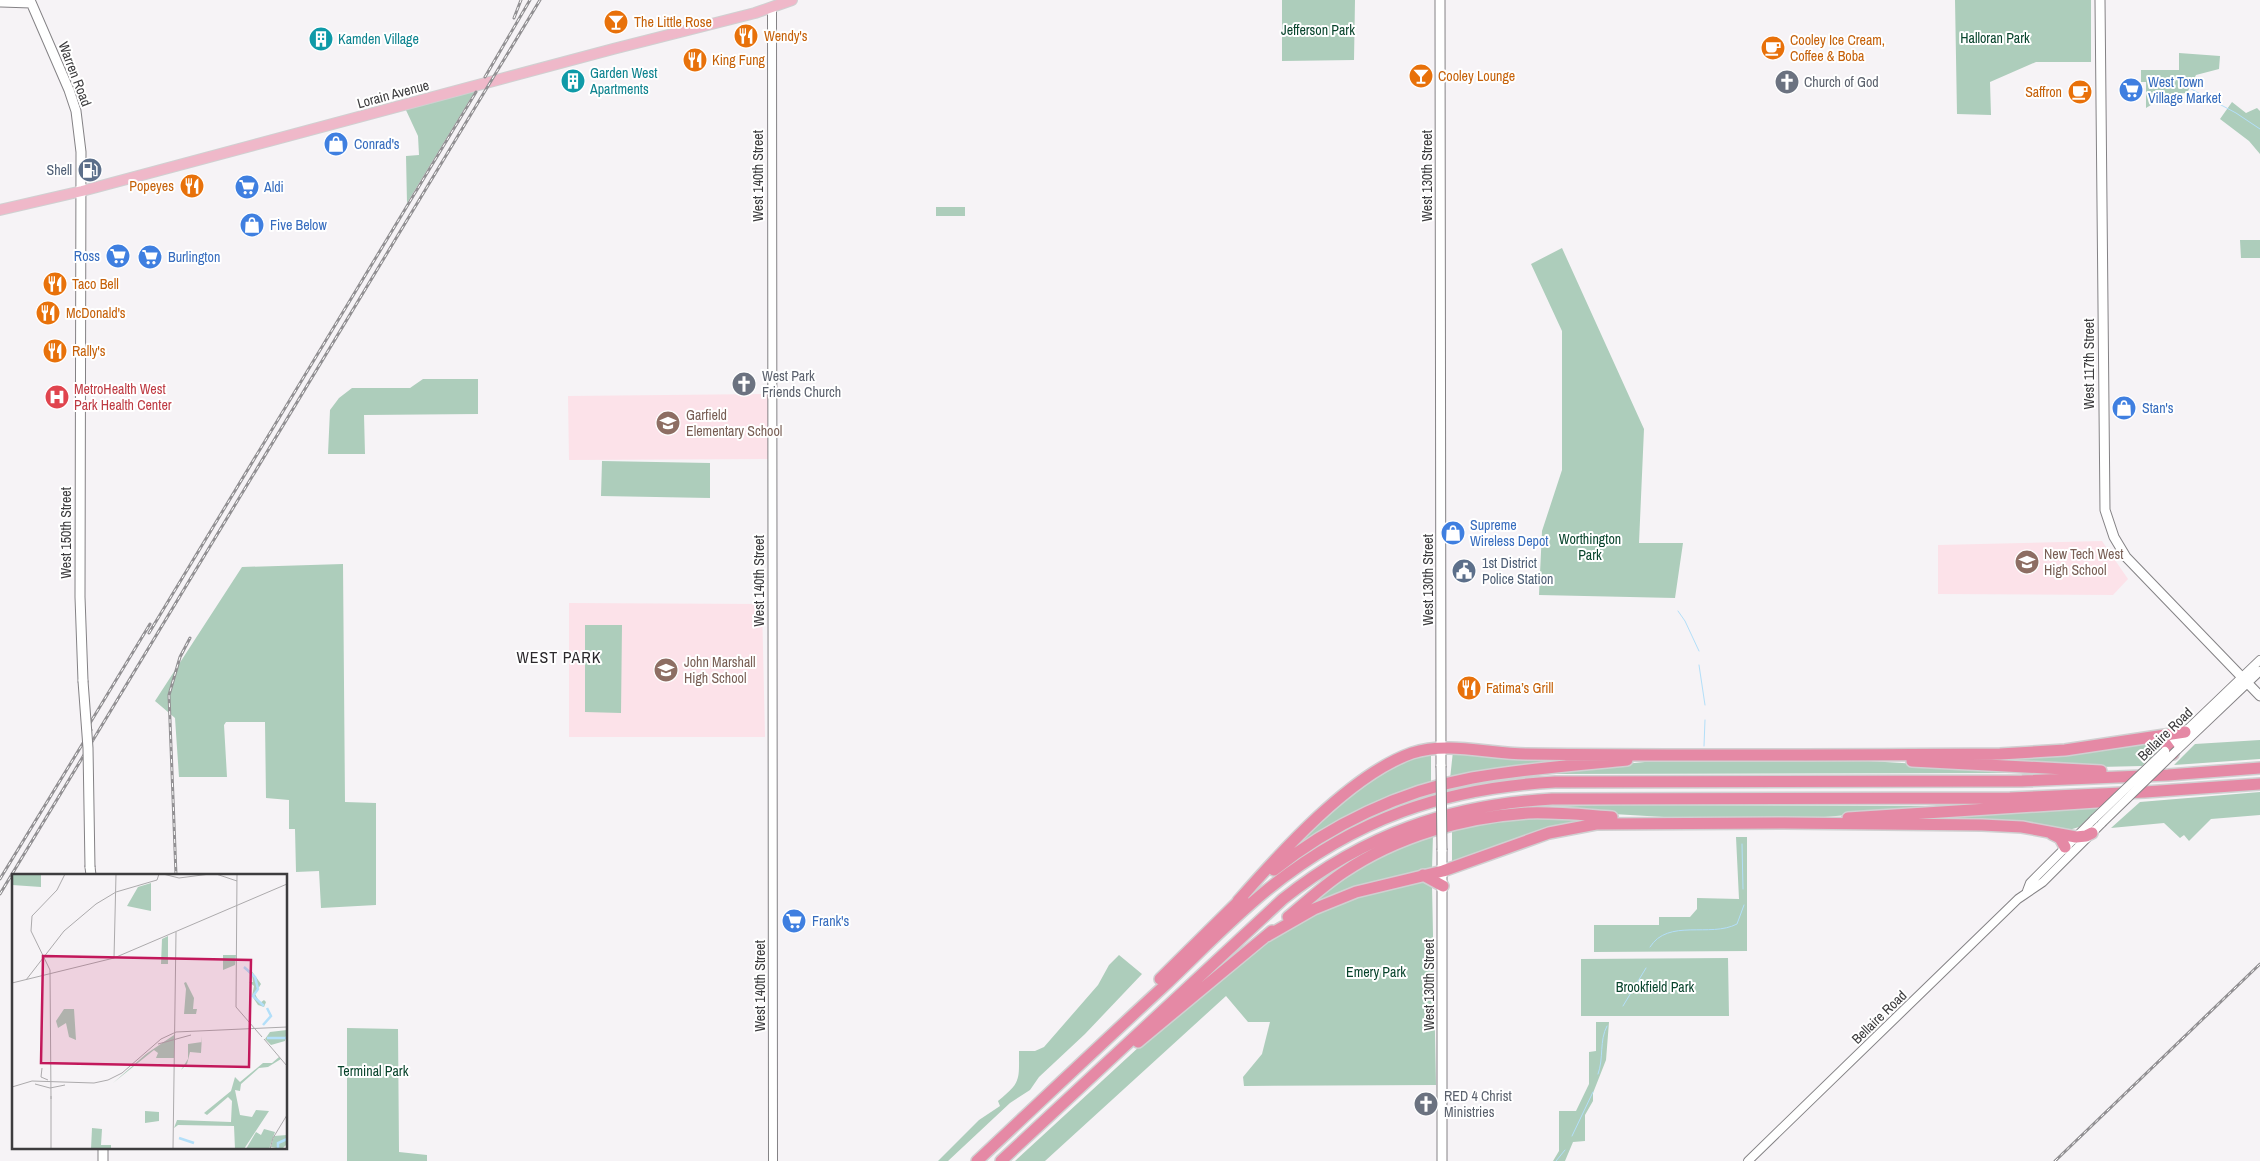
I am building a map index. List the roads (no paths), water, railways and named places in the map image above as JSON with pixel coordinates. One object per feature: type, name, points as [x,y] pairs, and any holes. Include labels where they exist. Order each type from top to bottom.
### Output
[{"type":"highway","points":[[1070,1074],[1238,902],[1266,870],[1325,812],[1357,785],[1405,756],[1441,748],[1526,754],[1828,755],[2030,753],[2098,746],[2185,732]]},
{"type":"highway","points":[[2155,737],[2162,739],[2171,750]]},
{"type":"highway","points":[[1238,902],[1276,869],[1320,838],[1368,813],[1417,793],[1453,782],[1504,773],[1676,755]]},
{"type":"highway","points":[[1828,755],[2064,770],[2223,770]]},
{"type":"highway","points":[[978,1161],[1246,909],[1291,872],[1338,840],[1370,824],[1411,808],[1453,795],[1501,786],[1555,782],[2022,781],[2260,768]]},
{"type":"highway","points":[[1784,823],[2097,803],[2260,784]]},
{"type":"highway","points":[[1001,1161],[1262,917],[1303,883],[1336,861],[1370,842],[1413,824],[1454,812],[1492,804],[1552,799],[2010,798],[2218,788]]},
{"type":"highway","points":[[1063,1103],[1330,882],[1352,867],[1414,838],[1466,822],[1505,815],[1546,813],[1726,823]]},
{"type":"highway","points":[[1267,936],[1302,915],[1341,897],[1443,871],[1549,833],[1580,826],[1606,823],[2007,826],[2076,837],[2092,833]]},
{"type":"highway","points":[[2041,831],[2058,836],[2065,847]]},
{"type":"highway","points":[[1423,876],[1443,886]]},
{"type":"main road","name":"Lorain Avenue","points":[[0,210],[82,191],[792,0]]},
{"type":"main road","name":"West 130th Street","points":[[1440,0],[1442,1161]]},
{"type":"main road","name":"West 117th Street","points":[[2100,0],[2105,510],[2114,536],[2126,557],[2260,696]]},
{"type":"main road","points":[[1,2],[30,2]]},
{"type":"main road","name":"Warren Road","points":[[30,2],[69,90],[76,111],[81,152],[82,191]]},
{"type":"main road","name":"West 150th Street","points":[[82,191],[80,598],[88,748],[90,871]]},
{"type":"main road","points":[[103,1148],[103,1161]]},
{"type":"street","name":"West 140th Street","points":[[772,4],[774,1161]]},
{"type":"street","name":"Bellaire Road","points":[[2027,891],[2030,883],[2065,847],[2244,680],[2260,660]]},
{"type":"street","name":"Bellaire Road","points":[[1748,1161],[2027,891],[2043,882],[2102,823],[2171,750],[2185,732],[2244,680],[2260,671]]},
{"type":"waterway","points":[[2180,83],[2236,113],[2260,129]]},
{"type":"waterway","points":[[1678,611],[1685,621],[1699,651]]},
{"type":"waterway","points":[[1699,665],[1705,705]]},
{"type":"waterway","points":[[1704,746],[1705,720]]},
{"type":"waterway","points":[[1742,844],[1743,889]]},
{"type":"waterway","points":[[1650,947],[1658,938],[1667,933],[1726,928],[1737,924],[1744,905]]},
{"type":"waterway","points":[[1623,1006],[1646,968]]},
{"type":"waterway","points":[[1598,1074],[1603,1038],[1607,1026]]},
{"type":"waterway","points":[[1572,1136],[1593,1092]]},
{"type":"waterway","points":[[1556,1161],[1565,1150]]},
{"type":"railway","points":[[514,18],[521,0]]},
{"type":"railway","points":[[485,77],[530,0]]},
{"type":"railway","points":[[12,874],[540,0]]},
{"type":"railway","points":[[149,633],[476,92]]},
{"type":"railway","points":[[84,733],[150,624]]},
{"type":"railway","points":[[176,874],[169,695],[180,657],[190,638]]},
{"type":"railway","points":[[0,879],[91,730]]},
{"type":"railway","points":[[0,894],[12,874]]},
{"type":"railway","points":[[2055,1161],[2260,964]]},
{"type":"place","name":"The Little Rose","points":[[616,22]]},
{"type":"place","name":"Wendy's","points":[[746,36]]},
{"type":"place","name":"Kamden Village","points":[[321,39]]},
{"type":"place","name":"Cooley Ice Cream, Coffee & Boba","points":[[1773,48]]},
{"type":"place","name":"King Fung","points":[[695,60]]},
{"type":"place","name":"Cooley Lounge","points":[[1421,76]]},
{"type":"place","name":"Garden West Apartments","points":[[573,81]]},
{"type":"place","name":"Church of God","points":[[1787,82]]},
{"type":"place","name":"West Town Village Market","points":[[2131,90]]},
{"type":"place","name":"Saffron","points":[[2080,92]]},
{"type":"place","name":"Conrad's","points":[[336,144]]},
{"type":"place","name":"Shell","points":[[90,170]]},
{"type":"place","name":"Popeyes","points":[[192,186]]},
{"type":"place","name":"Aldi","points":[[247,187]]},
{"type":"place","name":"Five Below","points":[[252,225]]},
{"type":"place","name":"Ross","points":[[118,256]]},
{"type":"place","name":"Burlington","points":[[150,257]]},
{"type":"place","name":"Taco Bell","points":[[55,284]]},
{"type":"place","name":"McDonald's","points":[[48,313]]},
{"type":"place","name":"Rally's","points":[[55,351]]},
{"type":"place","name":"West Park Friends Church","points":[[744,384]]},
{"type":"place","name":"MetroHealth West Park Health Center","points":[[57,397]]},
{"type":"place","name":"Stan's","points":[[2124,408]]},
{"type":"place","name":"Garfield Elementary School","points":[[668,423]]},
{"type":"place","name":"Supreme Wireless Depot","points":[[1453,533]]},
{"type":"place","name":"New Tech West High School","points":[[2027,562]]},
{"type":"place","name":"1st District Police Station","points":[[1464,571]]},
{"type":"place","name":"John Marshall High School","points":[[666,670]]},
{"type":"place","name":"Fatima’s Grill","points":[[1469,688]]},
{"type":"place","name":"Frank's","points":[[794,921]]},
{"type":"place","name":"RED 4 Christ Ministries","points":[[1426,1104]]},
{"type":"district","name":"WEST PARK","points":[[559,657]]},
{"type":"park label","name":"Jefferson Park","points":[[1318,30]]},
{"type":"park label","name":"Halloran Park","points":[[1995,38]]},
{"type":"park label","name":"Worthington Park","points":[[1590,548]]},
{"type":"park label","name":"Emery Park","points":[[1376,972]]},
{"type":"park label","name":"Brookfield Park","points":[[1655,987]]},
{"type":"park label","name":"Terminal Park","points":[[373,1071]]}]
